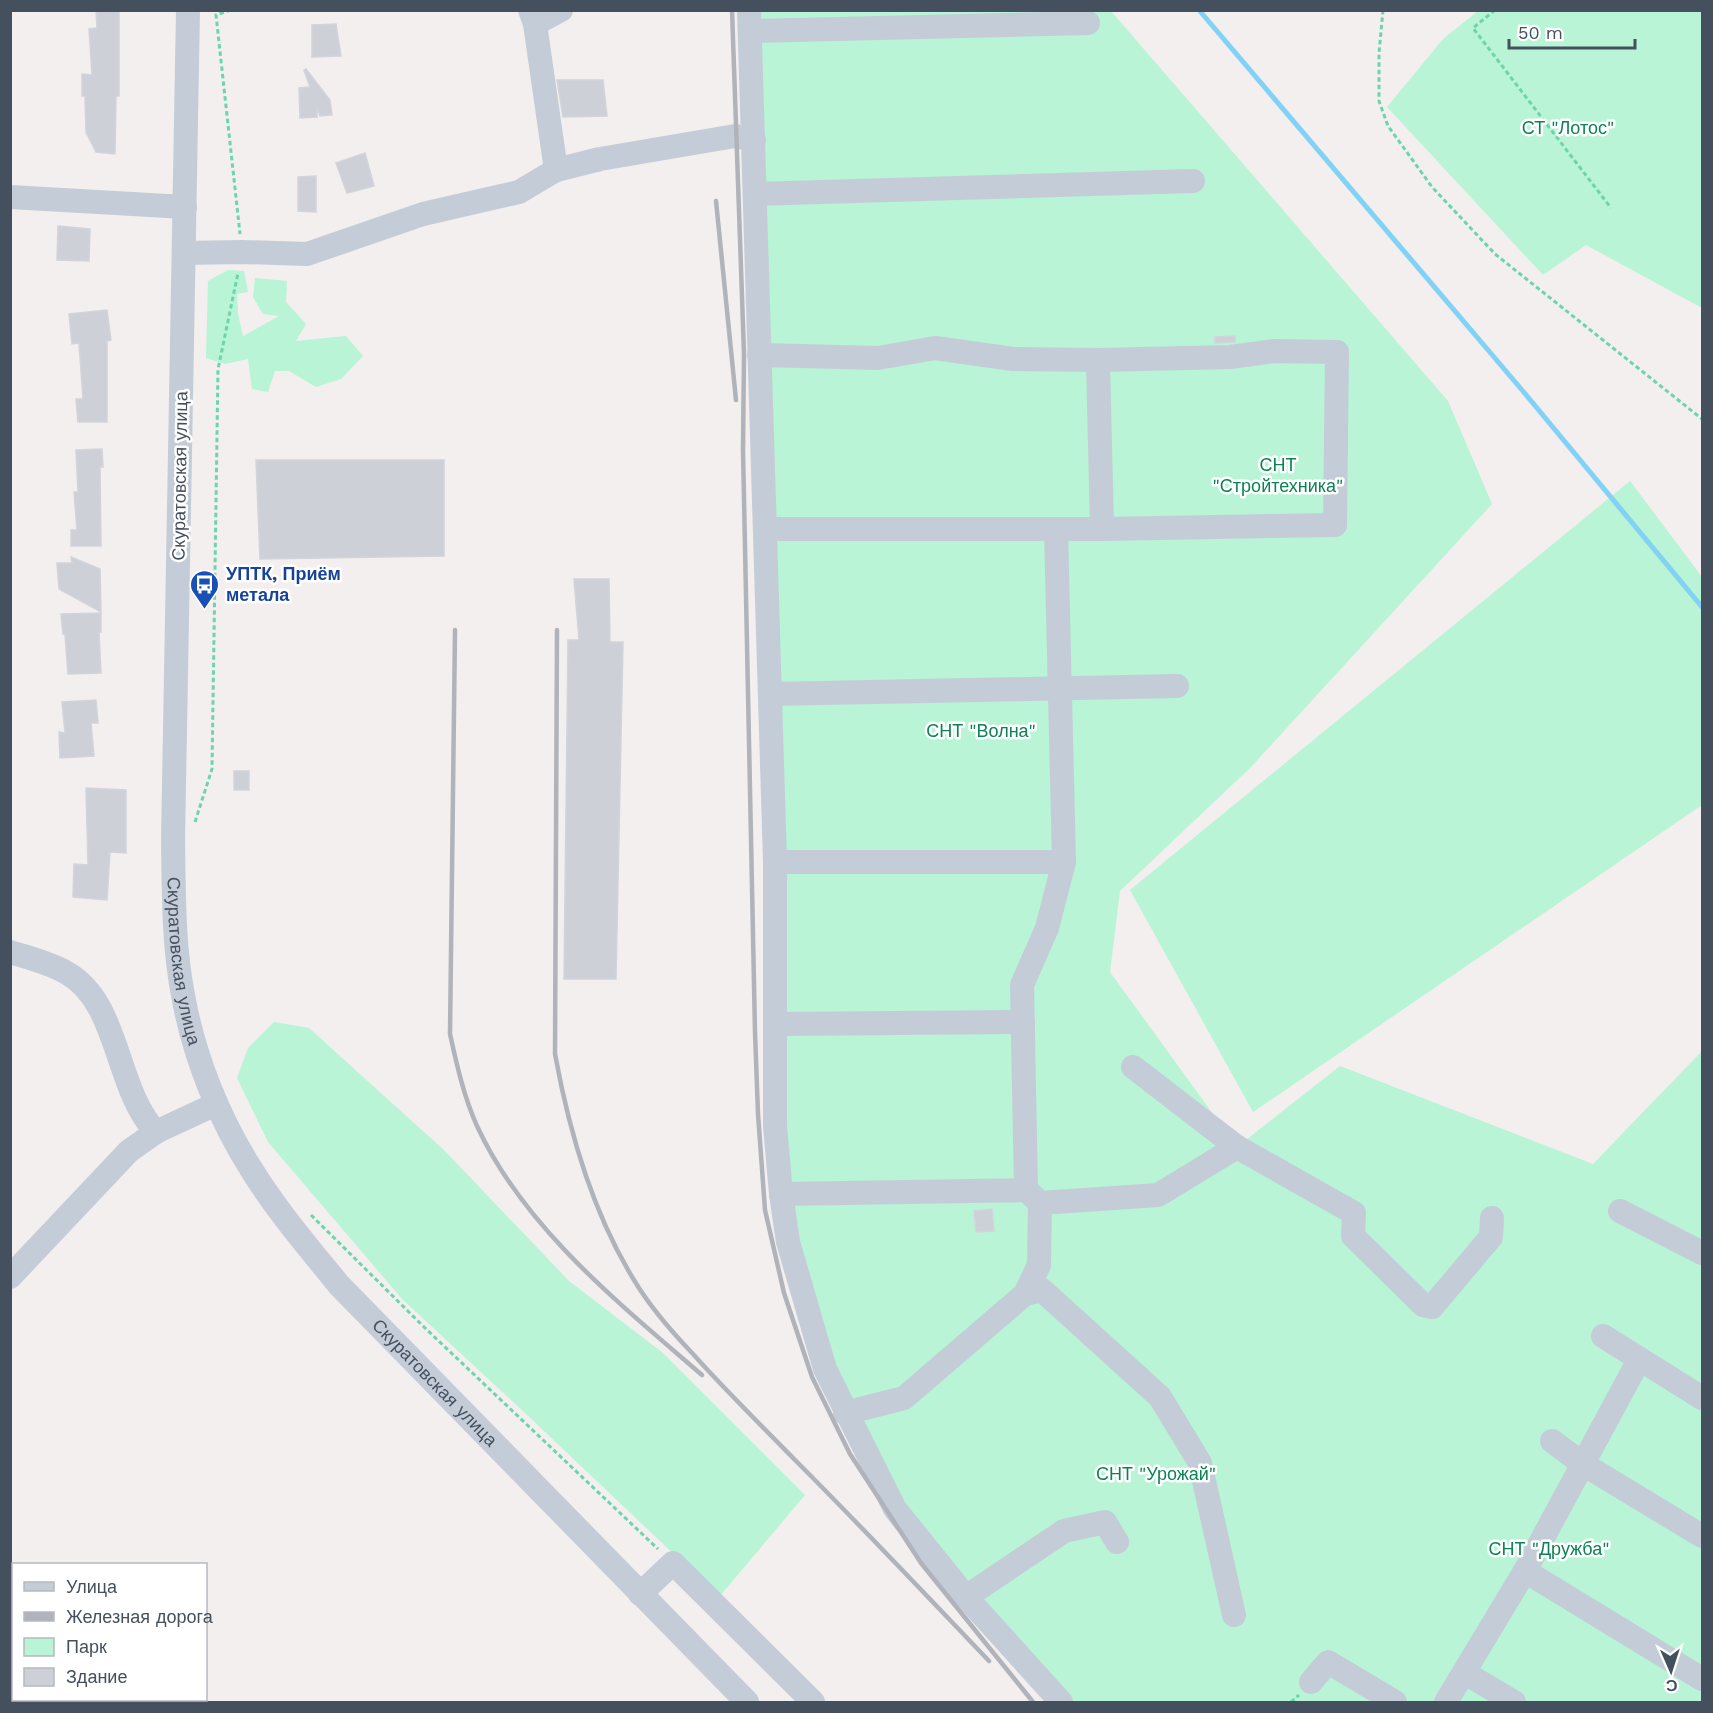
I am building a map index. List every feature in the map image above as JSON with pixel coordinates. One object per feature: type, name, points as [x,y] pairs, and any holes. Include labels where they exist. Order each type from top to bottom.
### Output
[{"type":"street","name":"Скуратовская улица","points":[[188,10],[173,840],[175,922],[182,994],[195,1048],[216,1104],[253,1172],[293,1228],[339,1285],[747,1702]]},
{"type":"street","points":[[556,170],[532,17],[561,10]]},
{"type":"street","points":[[1061,1702],[966,1597],[895,1509],[825,1369],[788,1242],[775,1126],[775,862],[749,21],[1088,23]]},
{"type":"street","points":[[184,253],[308,254],[423,214],[519,192],[556,170],[600,159],[735,136],[754,140]]},
{"type":"street","points":[[755,194],[1193,181]]},
{"type":"street","points":[[10,197],[185,207]]},
{"type":"street","points":[[759,355],[878,358],[935,348],[1014,359],[1098,360],[1230,357],[1274,351],[1337,352],[1335,525],[1056,530],[765,529]]},
{"type":"street","points":[[1098,360],[1102,529]]},
{"type":"street","points":[[845,1413],[904,1398],[1025,1294],[1039,1265],[1033,1197],[1022,985],[1047,928],[1064,862],[1056,530]]},
{"type":"street","points":[[770,694],[1177,686]]},
{"type":"street","points":[[775,862],[1064,862]]},
{"type":"street","points":[[10,952],[68,973],[87,990],[101,1010],[127,1082],[145,1120],[156,1132]]},
{"type":"street","points":[[776,1024],[1023,1022]]},
{"type":"street","points":[[1133,1067],[1237,1147],[1354,1213],[1353,1236],[1422,1305],[1432,1307],[1491,1237],[1492,1218]]},
{"type":"street","points":[[10,1277],[129,1151],[156,1132],[216,1104]]},
{"type":"street","points":[[782,1194],[1033,1197],[1158,1195],[1237,1147]]},
{"type":"street","points":[[1620,1211],[1699,1243]]},
{"type":"street","points":[[1025,1294],[1042,1290],[1160,1397],[1200,1463],[1234,1615]]},
{"type":"street","points":[[1603,1336],[1702,1398]]},
{"type":"street","points":[[1446,1702],[1525,1571],[1639,1360]]},
{"type":"street","points":[[1552,1441],[1583,1464],[1702,1536]]},
{"type":"street","points":[[966,1597],[1064,1531],[1105,1522],[1117,1542]]},
{"type":"street","points":[[640,1594],[673,1563],[813,1702]]},
{"type":"street","points":[[1525,1571],[1702,1679]]},
{"type":"street","points":[[1311,1682],[1328,1662],[1395,1702]]},
{"type":"street","points":[[1465,1673],[1514,1702]]},
{"type":"path","points":[[195,823],[212,769],[218,369],[242,252],[216,15],[231,10]]},
{"type":"path","points":[[1383,10],[1379,53],[1379,101],[1388,126],[1432,187],[1496,254],[1702,419]]},
{"type":"path","points":[[1495,10],[1473,28],[1611,208]]},
{"type":"path","points":[[306,1211],[425,1328],[673,1563]]},
{"type":"green space","points":[[749,11],[1111,11],[1448,401],[1492,504],[1251,767],[1120,891],[1110,972],[1237,1147],[1340,1066],[1593,1164],[1702,1051],[1702,1702],[1061,1702],[966,1597],[845,1413],[788,1242]]},
{"type":"green space","name":"СТ \"Лотос\"","points":[[1478,11],[1702,11],[1702,308],[1586,245],[1543,275],[1387,107],[1443,39]]},
{"type":"green space","points":[[228,270],[244,271],[248,292],[237,294],[238,314],[243,336],[279,316],[263,314],[253,297],[255,278],[287,281],[286,302],[306,324],[296,341],[346,336],[363,356],[341,379],[316,387],[289,371],[275,371],[268,392],[252,389],[248,359],[225,364],[206,358],[208,281]]},
{"type":"green space","points":[[1630,481],[1702,577],[1702,805],[1253,1112],[1130,890]]},
{"type":"green space","points":[[274,1022],[309,1028],[445,1151],[569,1281],[663,1353],[805,1495],[719,1597],[403,1300],[268,1142],[237,1078],[248,1048]]},
{"type":"building","points":[[96,10],[119,10],[119,96],[116,96],[115,154],[96,152],[86,132],[82,74],[92,75],[89,29],[97,28]]},
{"type":"building","points":[[336,24],[341,56],[312,57],[312,25]]},
{"type":"building","points":[[306,69],[330,100],[332,115],[320,116],[317,107],[317,117],[300,118],[299,88],[310,87],[304,70]]},
{"type":"building","points":[[557,80],[603,80],[607,116],[563,117]]},
{"type":"building","points":[[365,153],[374,186],[347,193],[336,163]]},
{"type":"building","points":[[316,176],[316,212],[298,211],[298,177]]},
{"type":"building","points":[[58,226],[90,229],[89,261],[57,260]]},
{"type":"building","points":[[107,310],[111,340],[107,341],[107,422],[78,422],[76,399],[83,399],[79,343],[72,344],[69,314]]},
{"type":"building","points":[[1235,336],[1235,342],[1215,343],[1215,337]]},
{"type":"building","points":[[102,449],[103,467],[100,467],[101,546],[71,546],[71,530],[77,530],[74,492],[78,492],[76,450]]},
{"type":"building","points":[[256,460],[444,460],[444,556],[260,559]]},
{"type":"building","points":[[71,557],[100,569],[101,612],[59,589],[57,563],[72,563]]},
{"type":"building","points":[[574,579],[609,579],[610,642],[623,642],[616,979],[564,979],[568,640],[579,640]]},
{"type":"building","points":[[101,613],[101,632],[99,632],[101,673],[68,674],[61,614]]},
{"type":"building","points":[[96,700],[98,723],[91,723],[94,756],[60,758],[59,732],[65,733],[62,702]]},
{"type":"building","points":[[234,771],[249,771],[249,790],[234,790]]},
{"type":"building","points":[[86,788],[126,790],[126,853],[110,852],[107,900],[73,897],[74,864],[88,865]]},
{"type":"building","points":[[992,1209],[994,1231],[976,1232],[974,1211]]},
{"type":"waterway","points":[[1199,10],[1522,390],[1702,607]]},
{"type":"railway","points":[[732,10],[744,354],[743,450],[755,1032],[765,1210],[784,1293],[812,1377],[850,1454],[921,1563],[1033,1702]]},
{"type":"railway","points":[[716,201],[736,400]]},
{"type":"railway","points":[[455,630],[450,1034],[468,1104],[497,1163],[520,1198],[547,1231],[607,1292],[702,1375]]},
{"type":"railway","points":[[557,630],[555,1054],[567,1112],[594,1199],[619,1254],[640,1290],[677,1337],[989,1661]]},
{"type":"place","name":"УПТК, Приём метала","points":[[205,610]]},
{"type":"park label","name":"СНТ \"Стройтехника\"","points":[[1278,475]]},
{"type":"park label","name":"СНТ \"Волна\"","points":[[981,731]]},
{"type":"park label","name":"СНТ \"Урожай\"","points":[[1156,1474]]},
{"type":"park label","name":"СНТ \"Дружба\"","points":[[1549,1549]]}]
